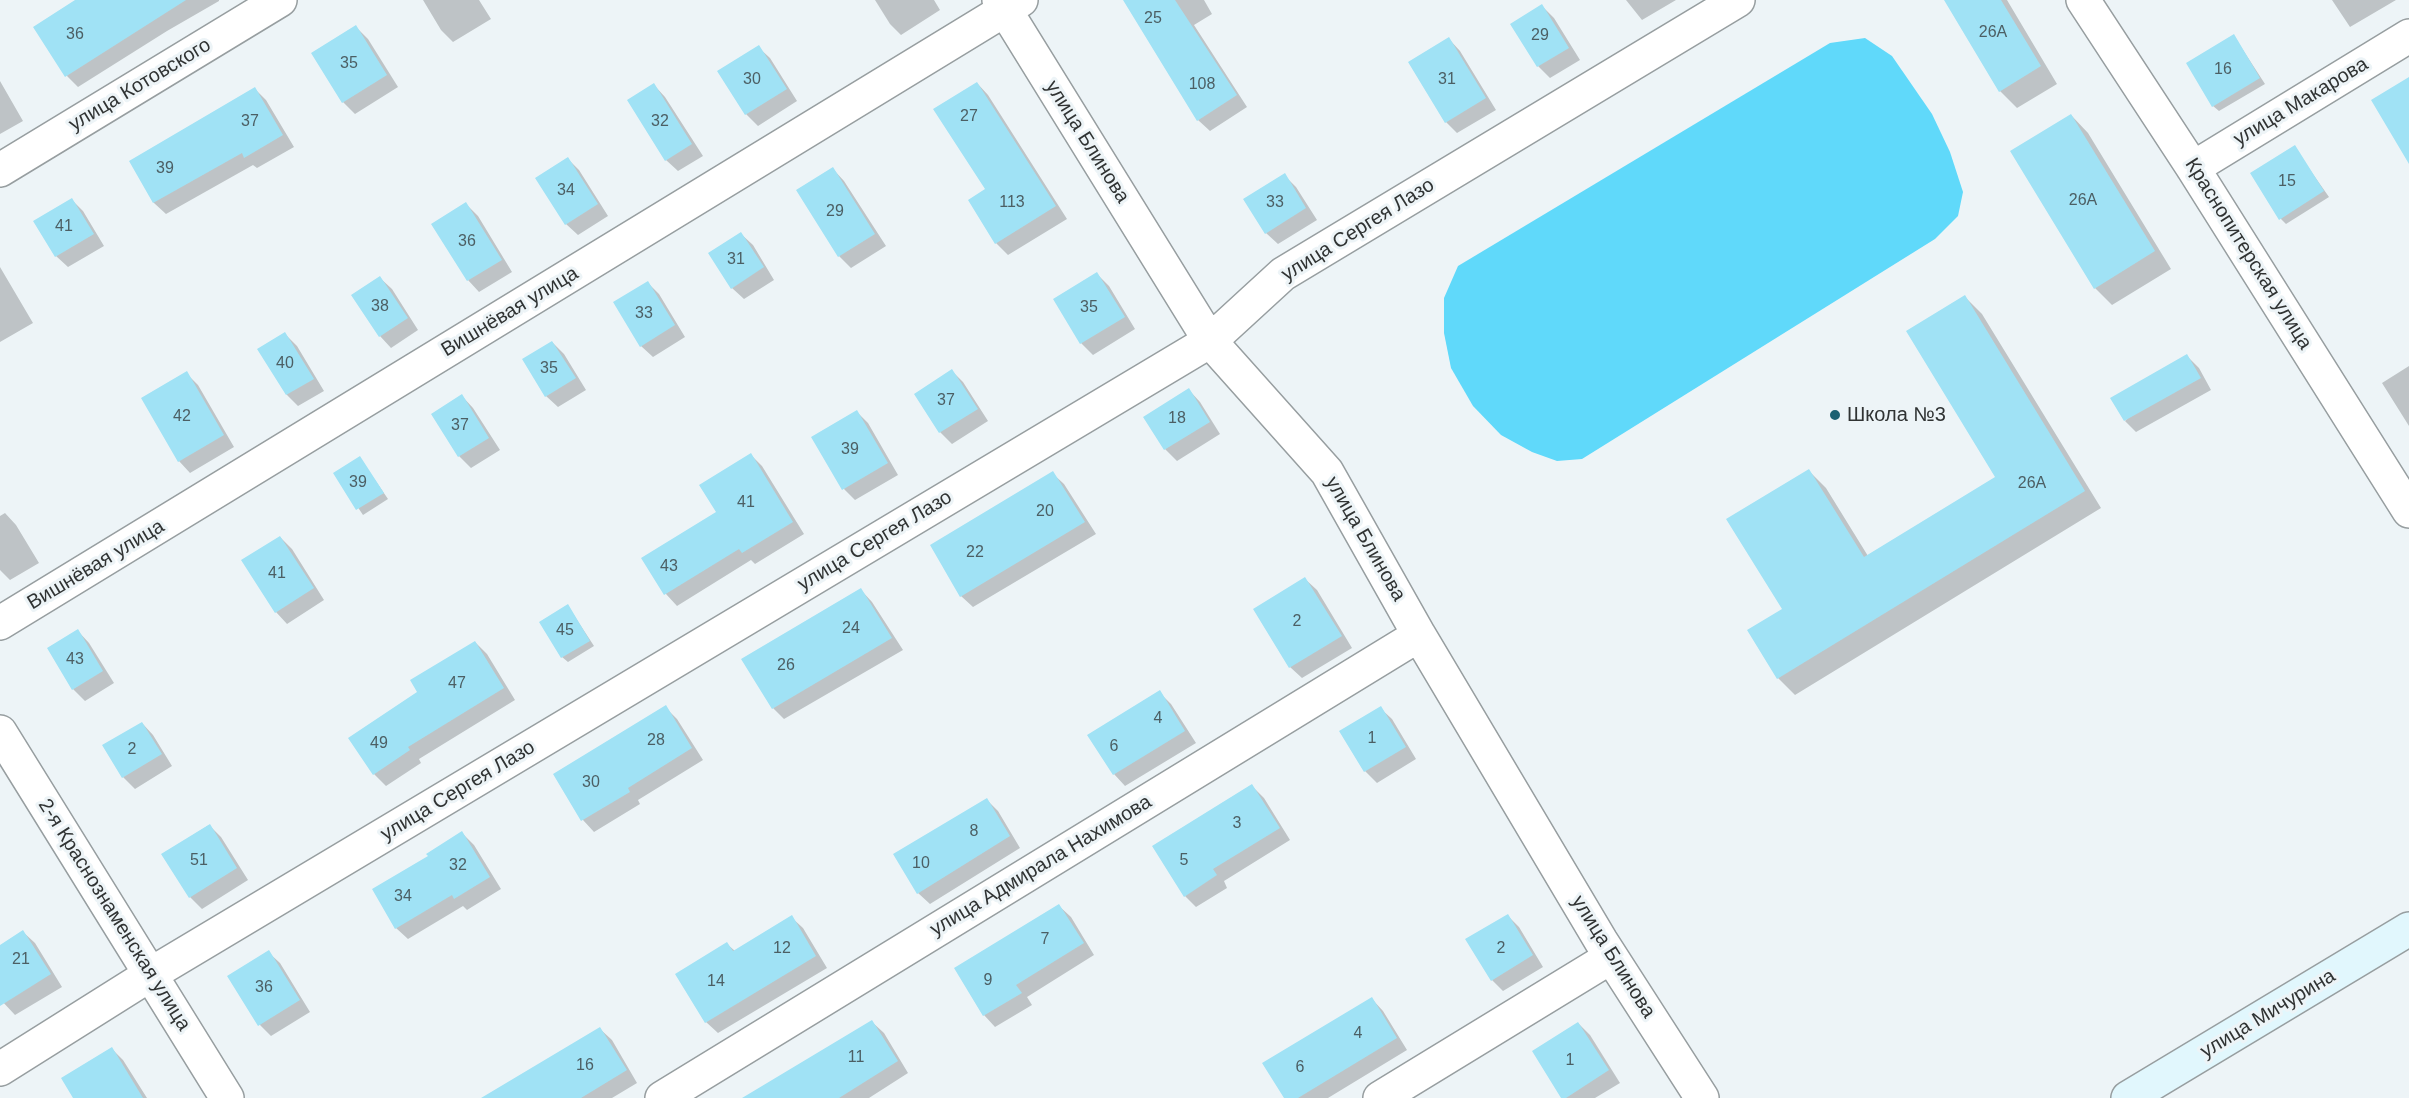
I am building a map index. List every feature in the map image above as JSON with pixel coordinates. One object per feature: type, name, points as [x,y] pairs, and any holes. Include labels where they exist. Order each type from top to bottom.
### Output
[{"type":"street","name":"улица Котовского","points":[[0,170],[280,0]]},
{"type":"street","name":"улица Сергея Лазо","points":[[0,1069],[151,975],[1210,340],[1284,273],[1738,0]]},
{"type":"street","name":"Краснопитерская улица","points":[[2083,0],[2193,168],[2398,469],[2409,511]]},
{"type":"street","name":"улица Блинова","points":[[1008,3],[1210,340],[1327,472],[1419,634],[1611,957],[1702,1098]]},
{"type":"street","name":"Вишнёвая улица","points":[[0,623],[1008,3]]},
{"type":"street","name":"улица Макарова","points":[[2193,168],[2409,36]]},
{"type":"street","name":"улица Адмирала Нахимова","points":[[662,1098],[1419,634]]},
{"type":"street","name":"2-я Краснознаменская улица","points":[[0,732],[227,1098]]},
{"type":"street","name":"улица Мичурина","points":[[2128,1098],[2409,929]]},
{"type":"street","points":[[1380,1098],[1611,957]]},
{"type":"shaded area","points":[[1865,38],[1892,56],[1932,114],[1950,152],[1963,192],[1958,216],[1935,239],[1582,459],[1557,461],[1532,452],[1501,435],[1473,406],[1451,368],[1444,333],[1444,298],[1458,266],[1830,43]]},
{"type":"building","points":[[75,0],[186,0],[65,77],[33,27]]},
{"type":"building","points":[[1123,0],[1175,0],[1237,95],[1197,121]]},
{"type":"building","points":[[1944,0],[2001,0],[2041,66],[1999,92]]},
{"type":"building","points":[[1542,4],[1569,48],[1537,67],[1510,24]]},
{"type":"building","points":[[356,25],[387,75],[342,103],[311,53]]},
{"type":"building","points":[[2234,34],[2260,78],[2212,107],[2186,63]]},
{"type":"building","points":[[1449,37],[1486,98],[1445,123],[1408,62]]},
{"type":"building","points":[[759,45],[787,89],[745,115],[717,71]]},
{"type":"building","points":[[2409,77],[2409,164],[2371,100]]},
{"type":"building","points":[[977,82],[1056,206],[995,244],[968,200],[985,189],[933,109]]},
{"type":"building","points":[[654,83],[692,144],[665,161],[627,100]]},
{"type":"building","points":[[255,87],[283,135],[244,158],[242,153],[153,203],[129,161]]},
{"type":"building","points":[[2071,114],[2155,251],[2094,289],[2010,151]]},
{"type":"building","points":[[2295,145],[2324,191],[2279,220],[2250,173]]},
{"type":"building","points":[[568,157],[598,204],[565,225],[535,178]]},
{"type":"building","points":[[833,167],[875,234],[838,257],[796,190]]},
{"type":"building","points":[[1285,173],[1306,208],[1265,234],[1243,199]]},
{"type":"building","points":[[72,198],[94,234],[55,257],[33,221]]},
{"type":"building","points":[[466,202],[502,260],[467,281],[431,224]]},
{"type":"building","points":[[741,232],[764,267],[731,289],[708,253]]},
{"type":"building","points":[[1097,272],[1125,317],[1080,344],[1053,299]]},
{"type":"building","points":[[380,276],[408,318],[379,337],[351,295]]},
{"type":"building","points":[[648,281],[675,325],[640,347],[613,302]]},
{"type":"building","points":[[1965,295],[2085,491],[1777,679],[1747,630],[1782,609],[1726,519],[1809,469],[1864,557],[1995,477],[1906,331]]},
{"type":"building","points":[[285,332],[314,379],[286,395],[257,349]]},
{"type":"building","points":[[552,341],[576,378],[545,397],[522,359]]},
{"type":"building","points":[[2187,354],[2201,378],[2124,421],[2110,398]]},
{"type":"building","points":[[952,369],[978,409],[939,433],[914,394]]},
{"type":"building","points":[[187,371],[224,435],[178,462],[141,398]]},
{"type":"building","points":[[1189,388],[1210,422],[1164,450],[1143,417]]},
{"type":"building","points":[[462,394],[489,438],[458,457],[431,414]]},
{"type":"building","points":[[857,410],[888,463],[842,490],[811,437]]},
{"type":"building","points":[[751,453],[793,522],[742,553],[739,549],[664,595],[641,558],[716,512],[699,485]]},
{"type":"building","points":[[360,456],[384,493],[356,510],[333,473]]},
{"type":"building","points":[[1053,471],[1085,522],[960,597],[930,545]]},
{"type":"building","points":[[280,536],[314,588],[275,613],[241,560]]},
{"type":"building","points":[[1305,577],[1342,636],[1289,668],[1253,609]]},
{"type":"building","points":[[861,588],[892,638],[772,709],[741,659]]},
{"type":"building","points":[[568,604],[590,641],[561,658],[539,622]]},
{"type":"building","points":[[78,629],[103,671],[72,690],[47,648]]},
{"type":"building","points":[[475,641],[504,688],[408,747],[410,750],[373,775],[348,738],[417,692],[410,680]]},
{"type":"building","points":[[1160,690],[1185,731],[1113,775],[1087,735]]},
{"type":"building","points":[[666,705],[692,748],[628,788],[630,792],[581,821],[553,774]]},
{"type":"building","points":[[1381,706],[1406,747],[1364,772],[1339,731]]},
{"type":"building","points":[[142,722],[162,754],[122,778],[102,745]]},
{"type":"building","points":[[1252,784],[1280,828],[1213,869],[1217,875],[1184,897],[1152,846]]},
{"type":"building","points":[[987,798],[1010,836],[917,894],[893,854]]},
{"type":"building","points":[[210,824],[237,868],[189,898],[161,854]]},
{"type":"building","points":[[462,831],[490,877],[454,899],[452,895],[395,929],[372,889],[428,856],[426,854]]},
{"type":"building","points":[[1059,904],[1084,943],[1016,985],[1022,993],[983,1016],[954,968]]},
{"type":"building","points":[[1508,914],[1533,955],[1491,981],[1465,939]]},
{"type":"building","points":[[792,915],[816,956],[705,1023],[675,974],[727,942],[733,951]]},
{"type":"building","points":[[23,930],[51,974],[0,1006],[0,945]]},
{"type":"building","points":[[269,950],[300,1000],[258,1026],[227,976]]},
{"type":"building","points":[[1372,997],[1397,1038],[1298,1098],[1284,1098],[1262,1063]]},
{"type":"building","points":[[872,1020],[898,1061],[839,1098],[742,1098]]},
{"type":"building","points":[[1578,1022],[1609,1070],[1566,1098],[1561,1098],[1532,1051]]},
{"type":"building","points":[[600,1027],[627,1070],[581,1098],[481,1098]]},
{"type":"building","points":[[112,1047],[143,1098],[73,1098],[61,1078]]},
{"type":"place","name":"Школа №3","points":[[1835,415]]}]
